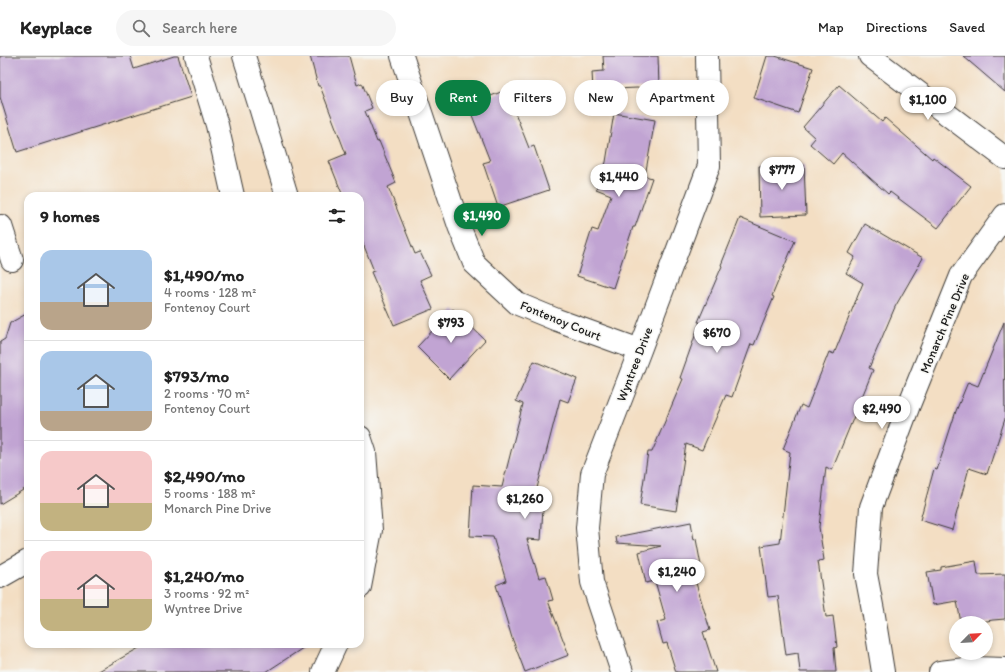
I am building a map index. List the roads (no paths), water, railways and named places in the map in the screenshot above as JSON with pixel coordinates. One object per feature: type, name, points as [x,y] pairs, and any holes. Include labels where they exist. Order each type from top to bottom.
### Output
[{"type":"street","points":[[196,56],[217,125],[232,192]]},
{"type":"street","points":[[244,56],[286,192]]},
{"type":"street","name":"Fontenoy Court","points":[[402,56],[459,226],[474,262],[518,304],[557,320],[640,350]]},
{"type":"street","name":"Wyntree Drive","points":[[622,672],[592,582],[587,528],[592,474],[709,166],[707,56]]},
{"type":"street","points":[[870,56],[880,62],[1005,158]]},
{"type":"street","name":"Monarch Pine Drive","points":[[883,672],[866,574],[871,507],[961,276],[1005,215]]},
{"type":"street","points":[[1,226],[12,260]]},
{"type":"street","points":[[364,449],[364,460]]},
{"type":"street","points":[[364,476],[370,530],[364,564]]},
{"type":"street","points":[[0,577],[24,563]]},
{"type":"street","points":[[323,672],[334,648]]},
{"type":"street","points":[[940,672],[974,668],[1005,669]]}]
